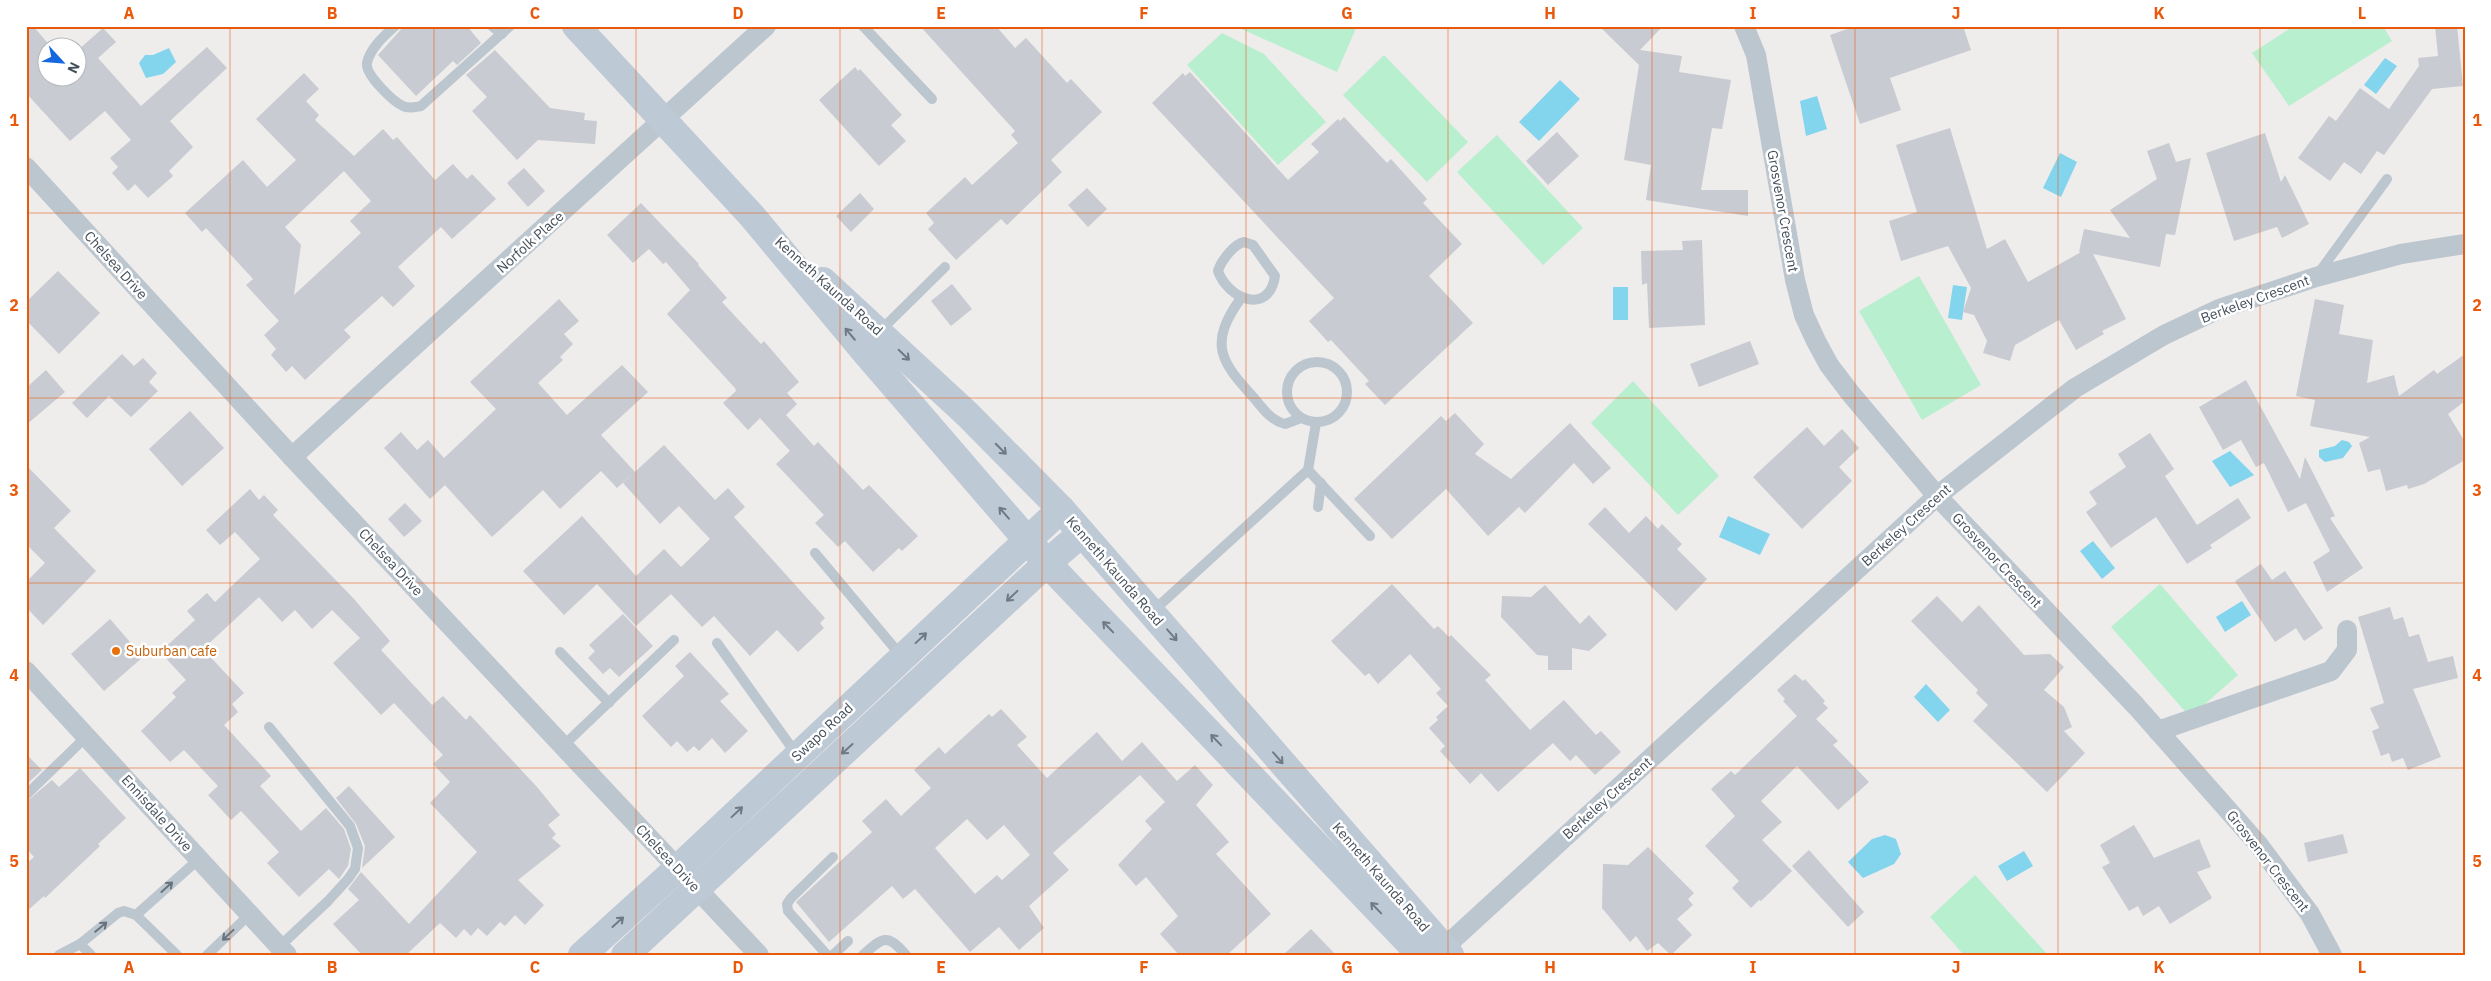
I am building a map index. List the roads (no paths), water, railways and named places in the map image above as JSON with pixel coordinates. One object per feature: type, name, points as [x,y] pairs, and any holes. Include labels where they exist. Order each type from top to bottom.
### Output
[{"type":"main road","name":"Kenneth Kaunda Road","points":[[576,26],[752,216],[866,353],[1047,563],[1437,953]]},
{"type":"main road","name":"Kenneth Kaunda Road","points":[[752,216],[880,331],[1061,509],[1152,612],[1437,953]]},
{"type":"main road","name":"Swapo Road","points":[[625,955],[687,878],[797,755],[1026,539],[1061,509]]},
{"type":"main road","name":"Swapo Road","points":[[582,955],[687,878],[1082,533]]},
{"type":"street","name":"Norfolk Place","points":[[292,457],[766,26]]},
{"type":"street","name":"Grosvenor Crescent","points":[[1744,26],[1756,55],[1795,280],[1804,315],[1829,365],[1937,496],[2158,731],[2268,858],[2310,914],[2332,955]]},
{"type":"street","name":"Chelsea Drive","points":[[26,167],[292,457],[759,955]]},
{"type":"street","name":"Berkeley Crescent","points":[[1437,953],[1937,496],[2075,388],[2164,335],[2219,309],[2316,277],[2401,254],[2465,244]]},
{"type":"street","points":[[2158,731],[2331,671],[2348,650],[2347,630]]},
{"type":"street","name":"Ennisdale Drive","points":[[28,676],[87,736],[283,950]]},
{"type":"lane","points":[[395,26],[381,39],[370,56],[367,63],[367,71],[394,100],[404,107],[412,108],[421,106],[510,26]]},
{"type":"lane","points":[[492,26],[502,34]]},
{"type":"lane","points":[[863,26],[932,99]]},
{"type":"lane","points":[[2316,277],[2387,179]]},
{"type":"lane","points":[[1244,242],[1253,245],[1275,276],[1271,287],[1256,300],[1248,301],[1241,298],[1223,281],[1218,271],[1220,265],[1231,252],[1240,243],[1244,242]]},
{"type":"lane","points":[[880,331],[945,268]]},
{"type":"lane","points":[[1241,298],[1224,328],[1222,341],[1224,360],[1243,386],[1274,419],[1284,424],[1301,418]]},
{"type":"lane","points":[[1311,361],[1326,362],[1339,370],[1346,382],[1348,397],[1341,410],[1330,420],[1316,423],[1301,418],[1291,408],[1286,394],[1289,379],[1298,368],[1311,361]]},
{"type":"lane","points":[[1152,612],[1308,470],[1316,423]]},
{"type":"lane","points":[[1308,470],[1370,536]]},
{"type":"lane","points":[[1318,508],[1321,483]]},
{"type":"lane","points":[[815,553],[902,657]]},
{"type":"lane","points":[[562,746],[674,640]]},
{"type":"lane","points":[[717,642],[797,755]]},
{"type":"lane","points":[[560,652],[609,703]]},
{"type":"lane","points":[[269,727],[350,826],[358,848],[355,869],[348,879],[283,950]]},
{"type":"lane","points":[[26,795],[87,736]]},
{"type":"lane","points":[[827,955],[788,911],[787,904],[790,898],[833,857]]},
{"type":"lane","points":[[136,915],[199,859]]},
{"type":"lane","points":[[59,955],[80,944],[118,913],[130,911],[176,955]]},
{"type":"lane","points":[[207,955],[250,914]]},
{"type":"lane","points":[[863,955],[880,940],[887,939],[894,942],[906,955]]},
{"type":"lane","points":[[833,955],[848,941]]},
{"type":"lane","points":[[80,944],[91,955]]},
{"type":"water","points":[[169,48],[176,62],[163,74],[146,78],[139,63],[145,55],[153,55]]},
{"type":"water","points":[[2385,58],[2397,66],[2376,94],[2364,85]]},
{"type":"water","points":[[1560,80],[1580,99],[1539,141],[1519,122]]},
{"type":"water","points":[[1817,96],[1827,129],[1806,136],[1800,101]]},
{"type":"water","points":[[2060,153],[2077,162],[2061,197],[2043,188]]},
{"type":"water","points":[[1953,285],[1967,287],[1962,320],[1948,318]]},
{"type":"water","points":[[1613,287],[1628,287],[1628,320],[1613,320]]},
{"type":"water","points":[[2342,440],[2349,442],[2352,446],[2343,458],[2325,462],[2319,457],[2319,450],[2335,446]]},
{"type":"water","points":[[2230,451],[2254,475],[2230,487],[2212,461]]},
{"type":"water","points":[[1728,516],[1770,534],[1760,555],[1719,537]]},
{"type":"water","points":[[2093,541],[2115,568],[2102,579],[2080,551]]},
{"type":"water","points":[[2242,601],[2251,615],[2225,632],[2216,617]]},
{"type":"water","points":[[1926,684],[1950,710],[1938,722],[1914,697]]},
{"type":"water","points":[[1885,835],[1896,839],[1901,854],[1894,864],[1863,878],[1848,862],[1872,839]]},
{"type":"water","points":[[2024,851],[2033,866],[2007,881],[1998,866]]},
{"type":"place","name":"Suburban cafe","points":[[116,651]]}]
